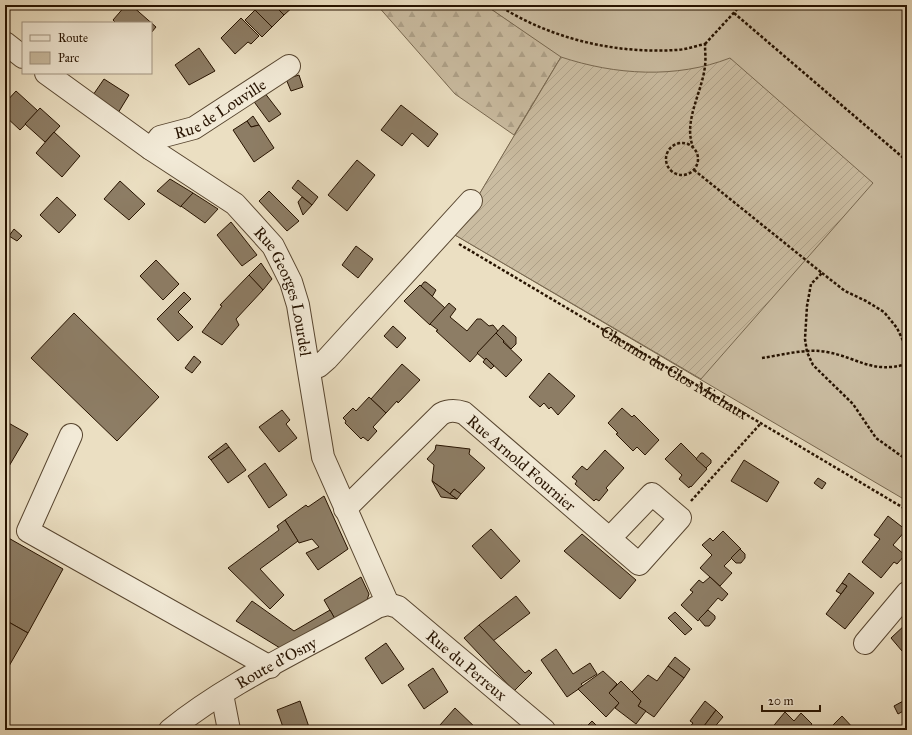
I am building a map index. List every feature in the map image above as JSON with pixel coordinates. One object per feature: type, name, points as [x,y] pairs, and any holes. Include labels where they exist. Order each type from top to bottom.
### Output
[{"type":"street","points":[[5,43],[22,55]]},
{"type":"street","name":"Rue de Louville","points":[[151,149],[160,137],[194,128],[288,66]]},
{"type":"street","name":"Rue Georges Lourdel","points":[[47,74],[151,149],[235,204],[273,246],[283,265],[293,290],[310,369],[315,417],[323,457],[345,510],[388,604]]},
{"type":"street","points":[[310,369],[327,359],[471,201]]},
{"type":"street","name":"Rue Arnold Fournier","points":[[345,510],[441,414],[448,410],[457,410],[464,413],[640,564],[680,518],[677,516]]},
{"type":"street","points":[[71,435],[28,531],[270,667]]},
{"type":"street","points":[[610,538],[652,494],[677,516]]},
{"type":"street","points":[[865,643],[907,593]]},
{"type":"street","name":"Route d'Osny","points":[[170,730],[192,712],[222,694],[377,607],[388,604]]},
{"type":"street","name":"Rue du Perreux","points":[[388,604],[398,608],[544,730]]},
{"type":"street","points":[[222,694],[229,730]]},
{"type":"path","points":[[498,5],[519,18],[552,32],[599,45],[646,50],[676,50],[705,44],[741,5]]},
{"type":"path","points":[[734,13],[907,161]]},
{"type":"path","points":[[693,148],[686,144],[677,144],[670,148],[667,159],[671,170],[678,174],[686,174],[694,170],[697,163],[697,158],[689,136],[690,124],[705,66],[705,44]]},
{"type":"path","points":[[694,170],[845,291],[884,312],[897,328],[907,349]]},
{"type":"path","name":"Chemin du Clos Michaux","points":[[442,234],[907,510]]},
{"type":"path","points":[[822,273],[811,284],[807,306],[805,339],[807,352],[813,365],[853,404],[876,438],[907,460]]},
{"type":"path","points":[[762,358],[807,352],[826,352],[870,366],[889,368],[907,364]]},
{"type":"path","points":[[677,516],[761,423]]},
{"type":"green space","points":[[377,5],[485,5],[561,57],[514,135],[455,94]]},
{"type":"green space","points":[[485,5],[907,5],[907,501],[455,235],[561,58]]},
{"type":"green space","points":[[561,57],[603,68],[646,72],[667,72],[688,69],[709,65],[730,58],[873,183],[701,379],[455,235]]},
{"type":"building","points":[[126,5],[131,5],[150,22],[115,22],[113,20]]},
{"type":"building","points":[[261,5],[274,5],[284,15],[272,27],[255,10]]},
{"type":"building","points":[[274,5],[295,5],[284,15]]},
{"type":"building","points":[[255,10],[272,27],[262,37],[245,20]]},
{"type":"building","points":[[241,18],[259,36],[251,44],[248,42],[235,54],[221,38]]},
{"type":"building","points":[[152,23],[156,27],[152,32]]},
{"type":"building","points":[[199,48],[215,71],[189,85],[175,65]]},
{"type":"building","points":[[299,75],[303,87],[291,91],[286,79]]},
{"type":"building","points":[[104,79],[129,95],[118,113],[93,95]]},
{"type":"building","points":[[16,91],[38,111],[20,130],[5,116],[5,103]]},
{"type":"building","points":[[264,92],[281,114],[269,122],[252,99]]},
{"type":"building","points":[[401,105],[438,134],[428,147],[412,133],[402,146],[381,130]]},
{"type":"building","points":[[40,108],[60,126],[45,142],[25,124]]},
{"type":"building","points":[[253,116],[259,125],[251,127],[247,121]]},
{"type":"building","points":[[247,121],[251,127],[259,125],[274,148],[254,162],[233,130]]},
{"type":"building","points":[[54,132],[80,156],[62,177],[36,153]]},
{"type":"building","points":[[357,160],[375,175],[347,211],[328,195]]},
{"type":"building","points":[[170,179],[193,193],[181,207],[157,191]]},
{"type":"building","points":[[298,180],[318,197],[312,205],[292,188]]},
{"type":"building","points":[[120,181],[145,204],[129,220],[104,199]]},
{"type":"building","points":[[269,191],[299,221],[287,231],[259,201]]},
{"type":"building","points":[[193,193],[218,209],[205,223],[181,206]]},
{"type":"building","points":[[57,197],[76,215],[59,233],[40,215]]},
{"type":"building","points":[[302,197],[312,205],[303,215],[298,202]]},
{"type":"building","points":[[231,222],[257,255],[242,266],[217,235]]},
{"type":"building","points":[[14,229],[22,236],[17,241],[9,236]]},
{"type":"building","points":[[356,246],[373,259],[358,278],[342,265]]},
{"type":"building","points":[[156,260],[179,284],[163,300],[140,276]]},
{"type":"building","points":[[261,263],[272,279],[263,290],[249,275]]},
{"type":"building","points":[[249,275],[263,290],[236,319],[239,325],[222,345],[202,332],[222,306],[220,305]]},
{"type":"building","points":[[424,282],[436,290],[432,297],[421,286]]},
{"type":"building","points":[[420,285],[445,308],[430,325],[404,301]]},
{"type":"building","points":[[184,292],[191,299],[178,312],[193,327],[178,341],[157,319]]},
{"type":"building","points":[[449,303],[456,309],[450,317],[467,331],[477,319],[481,319],[489,326],[493,325],[498,331],[470,362],[430,324]]},
{"type":"building","points":[[74,313],[159,397],[117,441],[31,358]]},
{"type":"building","points":[[503,325],[516,337],[516,344],[511,349],[496,333]]},
{"type":"building","points":[[393,326],[406,338],[397,348],[384,336]]},
{"type":"building","points":[[496,333],[504,341],[503,342],[522,360],[506,377],[486,358],[485,360],[477,353]]},
{"type":"building","points":[[194,356],[201,362],[192,373],[185,368]]},
{"type":"building","points":[[486,358],[494,366],[491,369],[483,362]]},
{"type":"building","points":[[402,364],[420,380],[386,413],[371,399]]},
{"type":"building","points":[[549,373],[575,396],[558,415],[551,407],[549,409],[544,403],[540,407],[529,397]]},
{"type":"building","points":[[369,397],[386,413],[373,427],[377,431],[368,441],[363,437],[361,439],[345,423],[346,421],[343,418],[353,408],[356,411]]},
{"type":"building","points":[[622,408],[632,417],[634,415],[659,440],[645,455],[637,447],[633,451],[616,434],[618,433],[608,423]]},
{"type":"building","points":[[282,410],[290,420],[286,424],[297,438],[279,452],[259,427]]},
{"type":"building","points":[[5,421],[28,434],[5,473]]},
{"type":"building","points":[[226,443],[229,447],[211,460],[208,457]]},
{"type":"building","points":[[681,443],[707,469],[689,488],[679,479],[682,475],[665,459]]},
{"type":"building","points":[[436,445],[470,449],[469,454],[485,468],[461,494],[454,489],[450,494],[432,481],[434,465],[427,459],[435,450]]},
{"type":"building","points":[[229,447],[246,470],[228,483],[211,460]]},
{"type":"building","points":[[605,450],[624,468],[606,488],[608,490],[599,501],[596,499],[594,501],[575,484],[577,481],[572,477],[582,466],[587,470]]},
{"type":"building","points":[[701,453],[711,460],[711,463],[706,468],[696,459]]},
{"type":"building","points":[[744,460],[779,482],[767,502],[731,481]]},
{"type":"building","points":[[265,463],[287,495],[269,508],[248,476]]},
{"type":"building","points":[[818,478],[826,483],[822,489],[814,483]]},
{"type":"building","points":[[432,481],[450,494],[457,499],[441,497]]},
{"type":"building","points":[[454,489],[461,494],[457,499],[450,494]]},
{"type":"building","points":[[324,496],[348,549],[318,570],[306,553],[319,547],[312,539],[299,543],[285,520],[306,505],[308,507]]},
{"type":"building","points":[[888,516],[906,530],[893,545],[905,555],[897,564],[894,562],[881,578],[862,562],[880,539],[874,535]]},
{"type":"building","points":[[285,520],[298,541],[260,569],[284,595],[270,609],[228,568],[279,530],[277,526]]},
{"type":"building","points":[[491,529],[520,561],[501,579],[472,546]]},
{"type":"building","points":[[723,531],[741,549],[724,566],[732,573],[720,586],[700,568],[712,555],[702,545],[710,538],[713,541]]},
{"type":"building","points":[[582,534],[636,580],[620,599],[564,551]]},
{"type":"building","points":[[5,536],[63,569],[28,633],[5,620]]},
{"type":"building","points":[[740,549],[745,554],[745,558],[741,563],[736,563],[731,558]]},
{"type":"building","points":[[849,573],[874,593],[845,629],[826,614],[847,586],[842,583]]},
{"type":"building","points":[[361,577],[369,594],[367,600],[335,619],[324,600]]},
{"type":"building","points":[[710,577],[728,594],[722,601],[718,598],[698,621],[681,605],[693,592],[690,590],[699,580],[703,583]]},
{"type":"building","points":[[842,583],[847,586],[841,594],[836,591]]},
{"type":"building","points":[[516,596],[530,613],[493,641],[479,625]]},
{"type":"building","points":[[252,601],[294,631],[330,610],[335,619],[280,648],[236,621]]},
{"type":"building","points":[[708,610],[715,616],[715,619],[709,626],[705,626],[699,619]]},
{"type":"building","points":[[675,612],[692,629],[685,635],[668,618]]},
{"type":"building","points":[[5,620],[28,633],[5,673]]},
{"type":"building","points":[[907,623],[907,646],[902,651],[891,638]]},
{"type":"building","points":[[479,625],[525,673],[529,670],[532,673],[514,691],[464,638]]},
{"type":"building","points":[[386,643],[404,669],[382,684],[365,658]]},
{"type":"building","points":[[556,649],[573,674],[590,663],[597,674],[581,684],[583,686],[567,697],[541,660]]},
{"type":"building","points":[[675,657],[690,669],[684,678],[668,666]]},
{"type":"building","points":[[668,666],[684,678],[654,717],[638,706],[641,701],[632,692],[648,675],[657,681]]},
{"type":"building","points":[[433,668],[448,692],[424,709],[408,685]]},
{"type":"building","points":[[603,671],[617,684],[609,693],[619,703],[606,717],[578,689]]},
{"type":"building","points":[[621,681],[641,701],[638,706],[646,711],[636,724],[615,708],[619,703],[609,693]]},
{"type":"building","points":[[907,699],[907,709],[898,714],[894,706]]},
{"type":"building","points":[[300,701],[310,730],[284,730],[277,710]]},
{"type":"building","points":[[705,701],[716,710],[704,726],[710,730],[687,730],[693,723],[690,721]]},
{"type":"building","points":[[455,708],[478,730],[446,730],[440,725]]},
{"type":"building","points":[[716,710],[723,717],[712,730],[710,730],[704,726]]},
{"type":"building","points":[[785,712],[794,721],[801,713],[812,724],[807,730],[770,730]]},
{"type":"building","points":[[842,716],[855,730],[836,730],[832,726]]},
{"type":"building","points":[[592,721],[597,726],[593,730],[576,730],[581,725],[585,728]]}]
